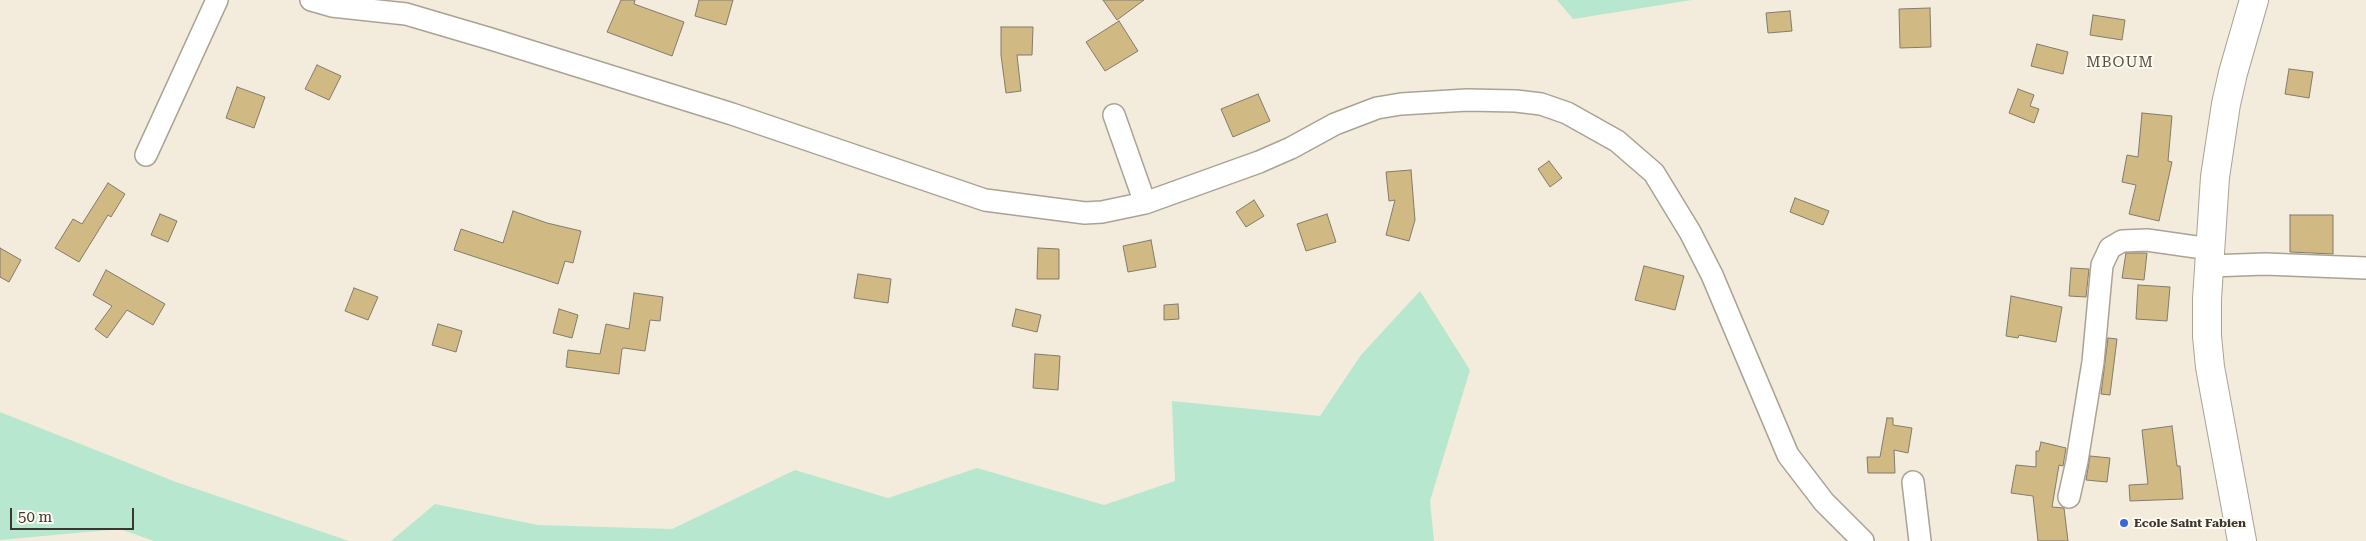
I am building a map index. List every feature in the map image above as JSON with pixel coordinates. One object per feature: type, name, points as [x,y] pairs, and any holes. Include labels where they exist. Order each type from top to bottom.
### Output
[{"type":"main road","points":[[2242,541],[2210,367],[2207,336],[2215,177],[2226,104],[2254,0]]},
{"type":"street","points":[[146,155],[217,0]]},
{"type":"street","points":[[312,0],[332,6],[406,14],[491,39],[732,114],[985,200],[1085,213],[1102,212],[1145,203],[1259,162],[1291,148],[1335,124],[1377,108],[1401,104],[1467,100],[1516,101],[1541,104],[1567,113],[1617,141],[1654,173],[1690,232],[1712,275],[1788,454],[1824,502],[1863,541]]},
{"type":"street","points":[[1114,115],[1145,203]]},
{"type":"street","points":[[2069,497],[2093,362],[2102,264],[2110,248],[2122,241],[2147,240],[2210,258],[2265,264],[2366,268]]},
{"type":"street","points":[[1913,482],[1920,541]]},
{"type":"green space","points":[[1557,0],[1692,0],[1573,19]]},
{"type":"green space","points":[[1420,291],[1470,370],[1430,501],[1434,541],[391,541],[435,504],[538,525],[672,529],[795,470],[888,498],[977,468],[1104,505],[1175,481],[1172,401],[1320,416],[1361,355]]},
{"type":"green space","points":[[0,412],[176,482],[349,541],[154,541],[120,529],[0,540]]},
{"type":"building","points":[[621,0],[635,0],[634,4],[684,22],[672,56],[607,32]]},
{"type":"building","points":[[699,0],[733,0],[726,25],[695,16]]},
{"type":"building","points":[[1103,0],[1144,0],[1117,20]]},
{"type":"building","points":[[1930,8],[1931,47],[1900,48],[1899,9]]},
{"type":"building","points":[[1790,11],[1792,31],[1768,33],[1766,13]]},
{"type":"building","points":[[2093,15],[2125,20],[2122,40],[2090,35]]},
{"type":"building","points":[[1119,21],[1138,51],[1105,71],[1086,42]]},
{"type":"building","points":[[1001,27],[1033,27],[1032,55],[1017,55],[1021,91],[1006,93],[1001,55]]},
{"type":"building","points":[[2037,44],[2068,52],[2063,74],[2031,66]]},
{"type":"building","points":[[317,65],[341,76],[329,100],[305,89]]},
{"type":"building","points":[[2289,69],[2313,72],[2309,98],[2285,94]]},
{"type":"building","points":[[237,87],[265,97],[254,128],[226,118]]},
{"type":"building","points":[[2018,89],[2034,95],[2030,106],[2039,109],[2034,123],[2009,113]]},
{"type":"building","points":[[1258,94],[1270,121],[1233,137],[1221,109]]},
{"type":"building","points":[[2142,113],[2172,116],[2168,161],[2172,162],[2159,221],[2129,214],[2136,185],[2122,182],[2127,155],[2138,157]]},
{"type":"building","points":[[1549,161],[1562,178],[1550,187],[1538,169]]},
{"type":"building","points":[[1411,170],[1415,220],[1409,241],[1386,235],[1395,200],[1389,201],[1386,172]]},
{"type":"building","points":[[108,183],[125,194],[111,217],[108,215],[79,262],[55,248],[73,219],[82,224]]},
{"type":"building","points":[[1795,198],[1829,211],[1823,225],[1790,212]]},
{"type":"building","points":[[1254,200],[1264,216],[1246,227],[1236,212]]},
{"type":"building","points":[[513,211],[547,223],[581,231],[573,263],[565,261],[558,284],[454,250],[461,229],[503,243]]},
{"type":"building","points":[[160,214],[177,221],[168,242],[151,235]]},
{"type":"building","points":[[1327,214],[1336,242],[1306,251],[1297,224]]},
{"type":"building","points":[[2290,215],[2333,215],[2333,254],[2290,252]]},
{"type":"building","points":[[1151,240],[1156,267],[1128,272],[1123,246]]},
{"type":"building","points":[[0,248],[21,260],[9,282],[0,277]]},
{"type":"building","points":[[1038,248],[1059,249],[1059,279],[1037,279]]},
{"type":"building","points":[[2126,253],[2147,253],[2144,280],[2122,278]]},
{"type":"building","points":[[1644,266],[1684,276],[1675,310],[1635,300]]},
{"type":"building","points":[[2071,268],[2089,269],[2086,297],[2069,296]]},
{"type":"building","points":[[106,270],[165,304],[153,325],[127,310],[107,338],[95,329],[112,306],[93,295]]},
{"type":"building","points":[[858,274],[891,279],[888,303],[854,298]]},
{"type":"building","points":[[2138,285],[2170,287],[2167,321],[2136,319]]},
{"type":"building","points":[[354,288],[378,297],[368,320],[345,311]]},
{"type":"building","points":[[634,293],[663,297],[660,321],[650,320],[645,351],[622,349],[619,374],[566,367],[568,350],[600,354],[606,324],[629,329]]},
{"type":"building","points":[[2011,296],[2062,307],[2056,342],[2019,335],[2018,338],[2006,336]]},
{"type":"building","points":[[1178,304],[1179,319],[1164,320],[1164,305]]},
{"type":"building","points":[[559,309],[578,315],[572,338],[553,333]]},
{"type":"building","points":[[1016,309],[1041,315],[1037,332],[1012,326]]},
{"type":"building","points":[[438,324],[462,331],[456,352],[432,345]]},
{"type":"building","points":[[2108,338],[2117,339],[2110,395],[2101,394]]},
{"type":"building","points":[[1035,354],[1060,356],[1058,390],[1033,388]]},
{"type":"building","points":[[1887,418],[1893,418],[1893,425],[1912,428],[1908,453],[1894,450],[1895,473],[1868,473],[1867,457],[1880,457]]},
{"type":"building","points":[[2172,426],[2177,466],[2180,466],[2183,499],[2130,501],[2129,485],[2148,484],[2142,430]]},
{"type":"building","points":[[2041,442],[2066,448],[2063,466],[2059,465],[2052,507],[2064,508],[2068,541],[2038,541],[2033,496],[2011,493],[2016,465],[2036,467],[2036,451],[2039,451]]},
{"type":"building","points":[[2090,456],[2110,458],[2107,482],[2086,480]]},
{"type":"place","name":"Ecole Saint Fabien","points":[[2124,523]]},
{"type":"district","name":"MBOUM","points":[[2120,63]]}]
